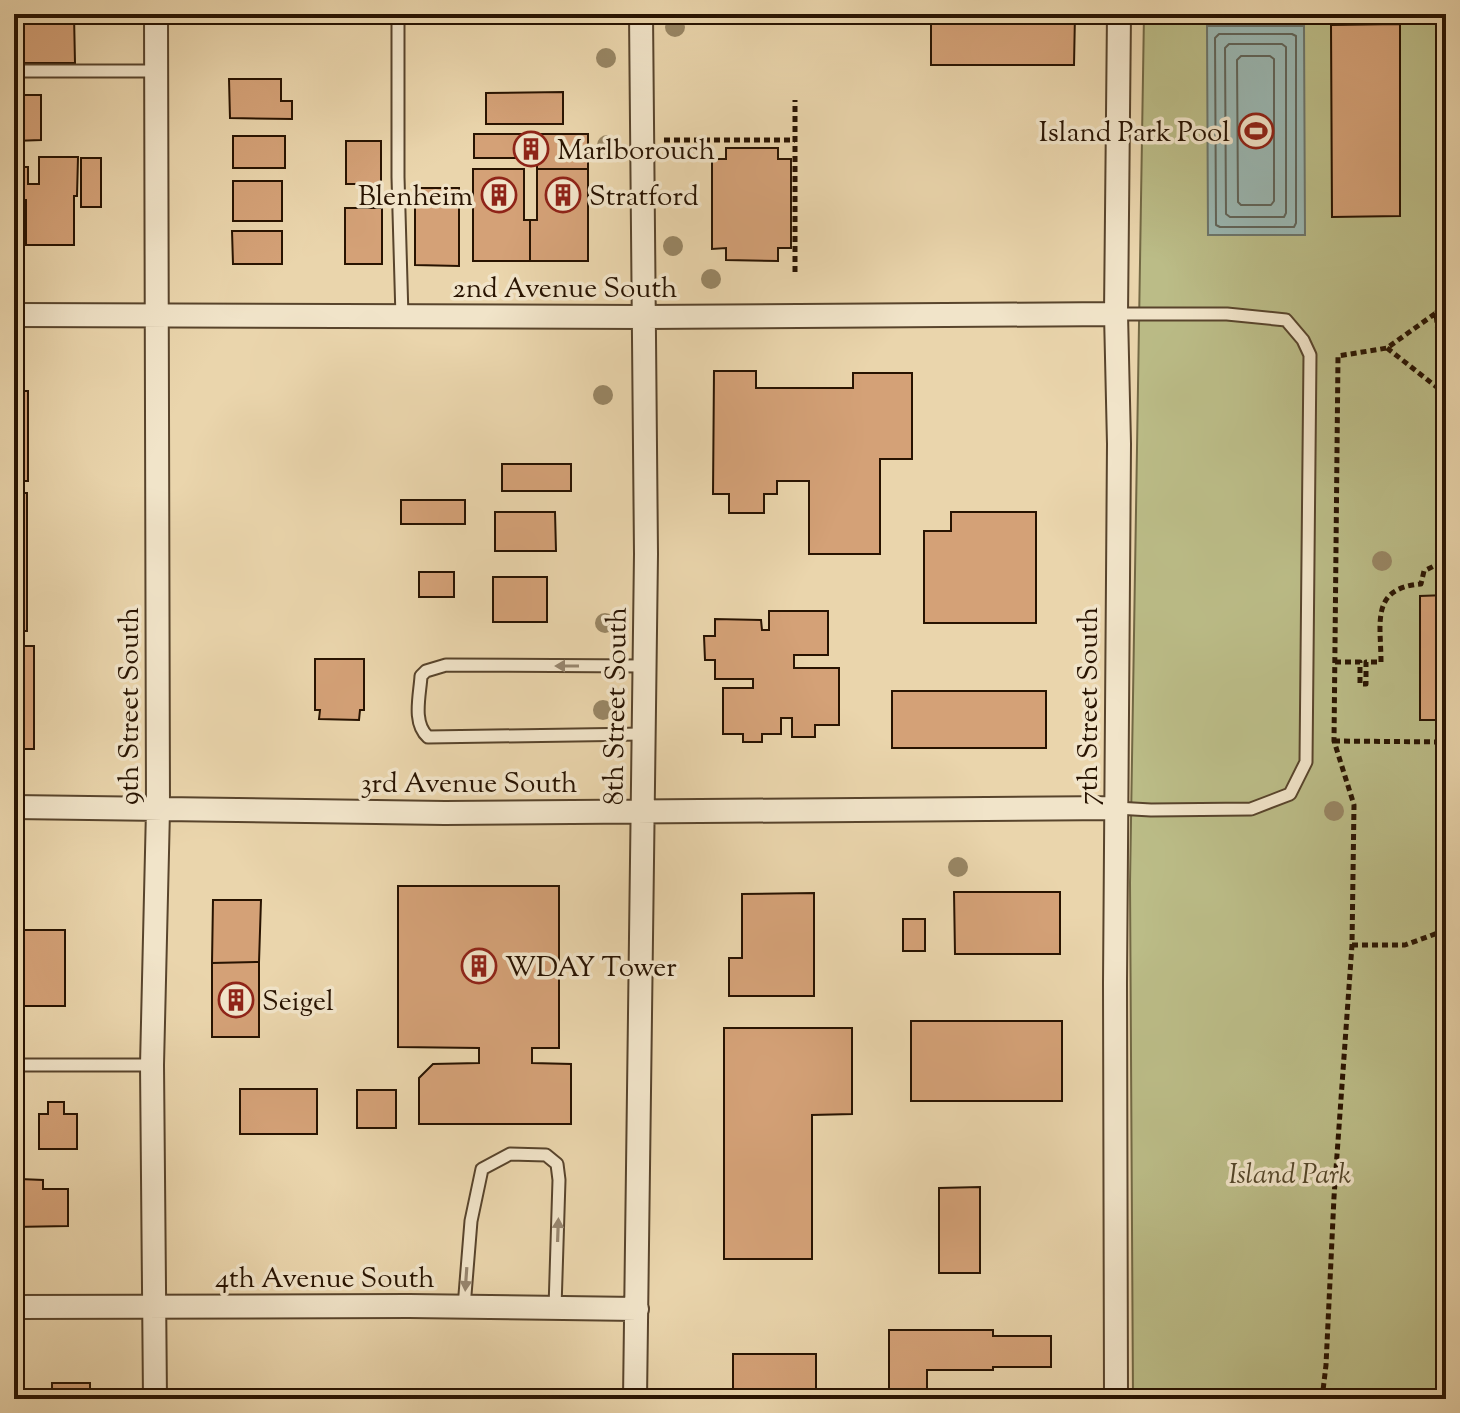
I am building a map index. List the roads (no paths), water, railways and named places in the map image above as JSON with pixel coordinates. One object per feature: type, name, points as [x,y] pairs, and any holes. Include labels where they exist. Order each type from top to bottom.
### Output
[{"type":"street","name":"9th Street South","points":[[155,1399],[152,1065],[158,810],[156,14]]},
{"type":"street","name":"8th Street South","points":[[635,1399],[646,539],[641,14]]},
{"type":"street","name":"7th Street South","points":[[1116,1399],[1119,14]]},
{"type":"street","name":"2nd Avenue South","points":[[14,315],[644,317],[1116,314]]},
{"type":"street","name":"3rd Avenue South","points":[[14,807],[445,813],[1116,808]]},
{"type":"street","name":"4th Avenue South","points":[[14,1307],[637,1309]]},
{"type":"lane","points":[[398,14],[402,317]]},
{"type":"lane","points":[[14,71],[157,71]]},
{"type":"lane","points":[[1116,314],[1227,314],[1286,320],[1303,340],[1310,355],[1306,762],[1290,794],[1251,809],[1116,808]]},
{"type":"lane","points":[[643,734],[428,737],[422,732],[418,718],[421,676],[426,671],[446,665],[645,666]]},
{"type":"lane","points":[[14,1065],[152,1065]]},
{"type":"lane","points":[[464,1307],[471,1221],[482,1169],[510,1154],[546,1155],[557,1164],[555,1308]]},
{"type":"water","name":"Island Park Pool","points":[[1207,26],[1304,26],[1305,235],[1208,235]]},
{"type":"place","name":"Island Park Pool","points":[[1256,131]]},
{"type":"place","name":"Marlborouch","points":[[531,149]]},
{"type":"place","name":"Blenheim","points":[[499,195]]},
{"type":"place","name":"Stratford","points":[[563,195]]},
{"type":"place","name":"WDAY Tower","points":[[479,966]]},
{"type":"place","name":"Seigel","points":[[236,1000]]},
{"type":"park label","name":"Island Park","points":[[1290,1173]]}]
